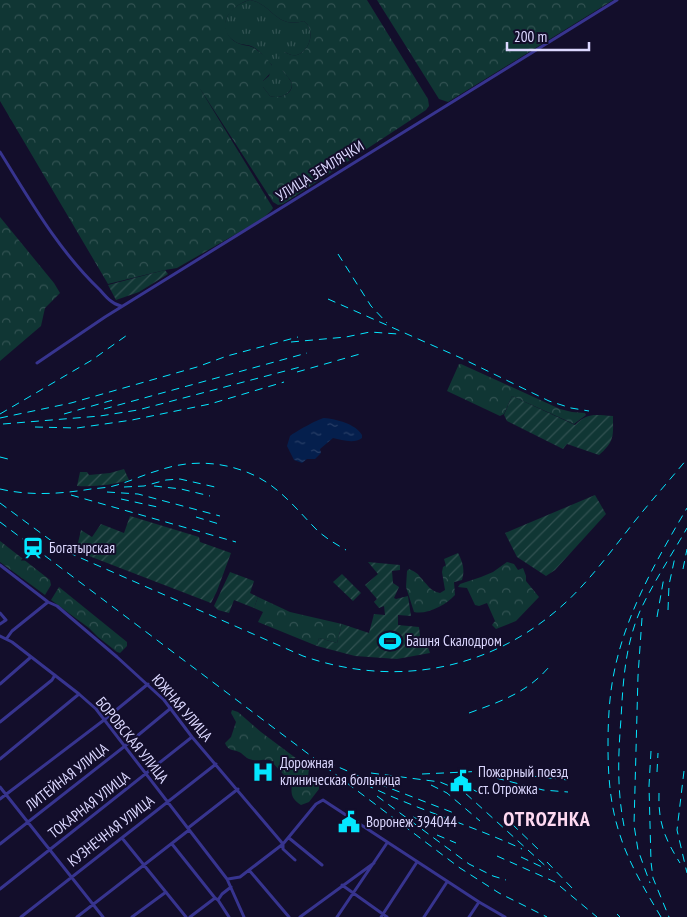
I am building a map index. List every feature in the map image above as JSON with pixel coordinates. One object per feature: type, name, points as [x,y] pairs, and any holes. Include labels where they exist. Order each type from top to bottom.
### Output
[{"type":"street","name":"УЛИЦА ЗЕМЛЯЧКИ","points":[[37,363],[124,305],[617,0]]},
{"type":"street","points":[[0,152],[71,260],[110,301],[118,306],[124,305]]},
{"type":"street","name":"ЮЖНАЯ УЛИЦА","points":[[0,565],[48,602],[57,606],[148,684],[238,789],[283,844],[284,849],[295,860]]},
{"type":"street","points":[[0,641],[48,602]]},
{"type":"street","points":[[0,613],[6,620],[0,624]]},
{"type":"street","name":"БОРОВСКАЯ УЛИЦА","points":[[4,637],[79,694],[104,720],[227,879],[244,917]]},
{"type":"street","points":[[0,684],[31,657]]},
{"type":"street","points":[[0,722],[55,675]]},
{"type":"street","points":[[0,799],[148,684]]},
{"type":"street","points":[[0,760],[79,694]]},
{"type":"street","name":"ЛИТЕЙНАЯ УЛИЦА","points":[[0,844],[125,746],[170,708]]},
{"type":"street","name":"ТОКАРНАЯ УЛИЦА","points":[[0,889],[192,737]]},
{"type":"street","name":"КУЗНЕЧНАЯ УЛИЦА","points":[[21,917],[216,764]]},
{"type":"street","points":[[0,787],[103,917]]},
{"type":"street","points":[[77,917],[172,844],[238,789]]},
{"type":"street","points":[[227,879],[238,878],[283,844],[316,804],[322,800],[504,917]]},
{"type":"street","points":[[122,838],[188,917],[231,887]]},
{"type":"street","points":[[289,838],[322,864]]},
{"type":"street","points":[[337,917],[387,843]]},
{"type":"street","points":[[172,844],[229,917]]},
{"type":"street","points":[[382,915],[416,862]]},
{"type":"street","points":[[300,917],[374,863]]},
{"type":"street","points":[[249,870],[289,917]]},
{"type":"street","points":[[424,917],[447,882]]},
{"type":"street","points":[[342,885],[387,917]]},
{"type":"street","points":[[132,917],[166,892]]},
{"type":"street","points":[[469,917],[479,902]]},
{"type":"green space","points":[[0,0],[250,0],[367,0],[428,99],[429,106],[426,110],[283,204],[278,205],[273,202],[199,87],[273,208],[262,219],[177,268],[108,284],[0,101]],"holes":[[[250,0],[258,2],[280,19],[287,22],[304,21],[310,30],[310,40],[302,53],[293,55],[285,52],[279,55],[281,67],[292,84],[290,91],[281,96],[270,96],[263,87],[263,81],[274,69],[267,60],[252,47],[235,42],[226,31],[227,17],[234,8]]]},
{"type":"green space","points":[[250,0],[258,2],[280,19],[287,22],[304,21],[310,30],[310,40],[302,53],[293,55],[285,52],[283,71],[292,84],[290,91],[284,95],[270,96],[263,87],[263,81],[269,76],[272,65],[260,52],[251,46],[235,42],[225,28],[225,22],[232,10],[243,2]]},
{"type":"green space","points":[[377,0],[613,0],[448,102],[439,99]]},
{"type":"green space","points":[[0,217],[60,293],[45,308],[41,326],[0,361]]},
{"type":"green space","points":[[165,270],[168,274],[139,292],[116,300],[108,285]]},
{"type":"green space","points":[[459,364],[560,409],[585,413],[586,415],[574,424],[512,396],[504,414],[500,416],[447,391]]},
{"type":"green space","points":[[512,396],[575,425],[588,416],[613,416],[612,438],[608,446],[599,455],[567,444],[563,449],[507,421],[504,415]]},
{"type":"green space","points":[[124,469],[129,480],[103,485],[77,486],[80,472],[87,472],[89,475],[110,473]]},
{"type":"green space","points":[[595,495],[606,514],[555,570],[546,576],[517,557],[505,533]]},
{"type":"green space","points":[[130,516],[199,537],[200,542],[231,553],[211,603],[89,556],[77,547],[81,530],[92,537],[101,524],[124,533]]},
{"type":"green space","points":[[0,541],[50,580],[51,585],[45,595],[0,562]]},
{"type":"green space","points":[[458,553],[463,566],[462,580],[451,583],[444,559]]},
{"type":"green space","points":[[368,562],[400,565],[400,570],[392,571],[393,583],[399,587],[394,598],[408,596],[411,616],[398,615],[398,625],[419,627],[421,644],[427,644],[430,653],[397,659],[355,656],[317,646],[319,638],[337,643],[342,624],[369,633],[374,614],[385,615],[384,606],[379,608],[374,602],[377,599],[365,585],[378,574]]},
{"type":"green space","points":[[507,562],[514,564],[518,570],[523,568],[526,581],[539,597],[516,621],[496,629],[492,625],[495,621],[487,603],[479,606],[475,605],[467,588],[458,587],[460,584],[493,572]]},
{"type":"green space","points":[[448,564],[453,569],[455,595],[436,608],[425,612],[414,612],[406,587],[407,571],[409,569],[418,574],[431,589],[440,593],[445,590],[443,567]]},
{"type":"green space","points":[[230,572],[254,581],[250,593],[258,597],[254,608],[234,600],[229,613],[218,610],[214,606]]},
{"type":"green space","points":[[342,574],[361,593],[353,601],[333,582]]},
{"type":"green space","points":[[59,587],[127,642],[127,646],[120,653],[117,652],[89,628],[51,600]]},
{"type":"green space","points":[[258,597],[290,612],[342,624],[337,643],[319,638],[317,646],[258,622],[263,612],[254,608]]},
{"type":"green space","points":[[232,710],[238,712],[309,768],[308,777],[319,786],[319,789],[309,802],[301,805],[294,800],[291,790],[293,778],[290,775],[284,775],[270,760],[252,760],[227,747],[225,743],[231,737],[236,722],[231,713]]},
{"type":"water","points":[[324,418],[351,425],[359,431],[362,438],[352,441],[333,438],[320,449],[321,453],[315,459],[307,459],[302,463],[294,460],[287,446],[290,436]]},
{"type":"railway","points":[[338,254],[371,306],[387,323]]},
{"type":"railway","points":[[328,299],[461,358],[549,401],[589,411]]},
{"type":"railway","points":[[291,342],[346,337],[370,332],[398,334]]},
{"type":"railway","points":[[0,414],[92,360],[130,333]]},
{"type":"railway","points":[[0,418],[71,403],[197,367],[227,356],[298,337]]},
{"type":"railway","points":[[104,409],[307,353]]},
{"type":"railway","points":[[297,372],[360,354]]},
{"type":"railway","points":[[3,424],[100,416],[138,410],[304,366]]},
{"type":"railway","points":[[35,427],[77,428],[132,420],[210,404],[284,382]]},
{"type":"railway","points":[[64,414],[113,400]]},
{"type":"railway","points":[[0,457],[12,460]]},
{"type":"railway","points":[[0,503],[74,555],[303,656],[336,665],[370,671],[403,671],[436,668],[468,660],[498,648],[528,632],[577,592],[687,459]]},
{"type":"railway","points":[[0,489],[34,493],[68,492],[114,486],[171,467],[193,463],[216,464],[249,473],[268,483],[284,496],[320,533],[346,550]]},
{"type":"railway","points":[[124,487],[144,486],[166,480],[180,479],[215,487]]},
{"type":"railway","points":[[154,486],[181,489],[210,496]]},
{"type":"railway","points":[[107,492],[138,494],[220,516]]},
{"type":"railway","points":[[71,495],[236,542]]},
{"type":"railway","points":[[121,499],[162,508]]},
{"type":"railway","points":[[661,917],[632,865],[616,821],[609,779],[609,712],[618,655],[633,611],[664,548],[687,508]]},
{"type":"railway","points":[[196,517],[219,524]]},
{"type":"railway","points":[[0,522],[460,868],[499,893],[547,917]]},
{"type":"railway","points":[[624,826],[619,786],[619,760],[623,691],[628,651],[640,611],[687,528]]},
{"type":"railway","points":[[683,569],[687,549]]},
{"type":"railway","points":[[668,610],[669,585],[675,557]]},
{"type":"railway","points":[[657,617],[664,577]]},
{"type":"railway","points":[[642,618],[638,676],[634,825],[638,850],[650,883]]},
{"type":"railway","points":[[469,713],[512,696],[531,684],[549,667]]},
{"type":"railway","points":[[651,751],[649,786],[651,862],[653,878],[669,917]]},
{"type":"railway","points":[[657,772],[658,753]]},
{"type":"railway","points":[[327,762],[361,777]]},
{"type":"railway","points":[[422,774],[486,771],[568,780]]},
{"type":"railway","points":[[684,771],[677,830],[687,873]]},
{"type":"railway","points":[[371,773],[440,782],[464,792],[550,870]]},
{"type":"railway","points":[[353,778],[394,798],[522,849]]},
{"type":"railway","points":[[496,778],[543,790],[568,792]]},
{"type":"railway","points":[[461,783],[481,794]]},
{"type":"railway","points":[[379,784],[454,813]]},
{"type":"railway","points":[[431,785],[447,793],[480,821]]},
{"type":"railway","points":[[659,793],[661,822],[670,846],[680,863]]},
{"type":"railway","points":[[377,796],[469,864],[506,880]]},
{"type":"railway","points":[[413,817],[430,824]]},
{"type":"railway","points":[[512,824],[539,850]]},
{"type":"railway","points":[[437,835],[456,843]]},
{"type":"railway","points":[[497,856],[555,882],[597,917]]},
{"type":"railway","points":[[521,857],[542,867]]},
{"type":"railway","points":[[547,862],[573,889]]},
{"type":"railway","points":[[617,914],[620,917]]},
{"type":"place","name":"Богатырская","points":[[33,548]]},
{"type":"place","name":"Башня Скалодром","points":[[390,641]]},
{"type":"place","name":"Дорожная клиническая больница","points":[[263,772]]},
{"type":"place","name":"Пожарный поезд ст. Отрожка","points":[[461,781]]},
{"type":"place","name":"Воронеж 394044","points":[[349,822]]},
{"type":"district","name":"OTROZHKA","points":[[547,819]]}]
